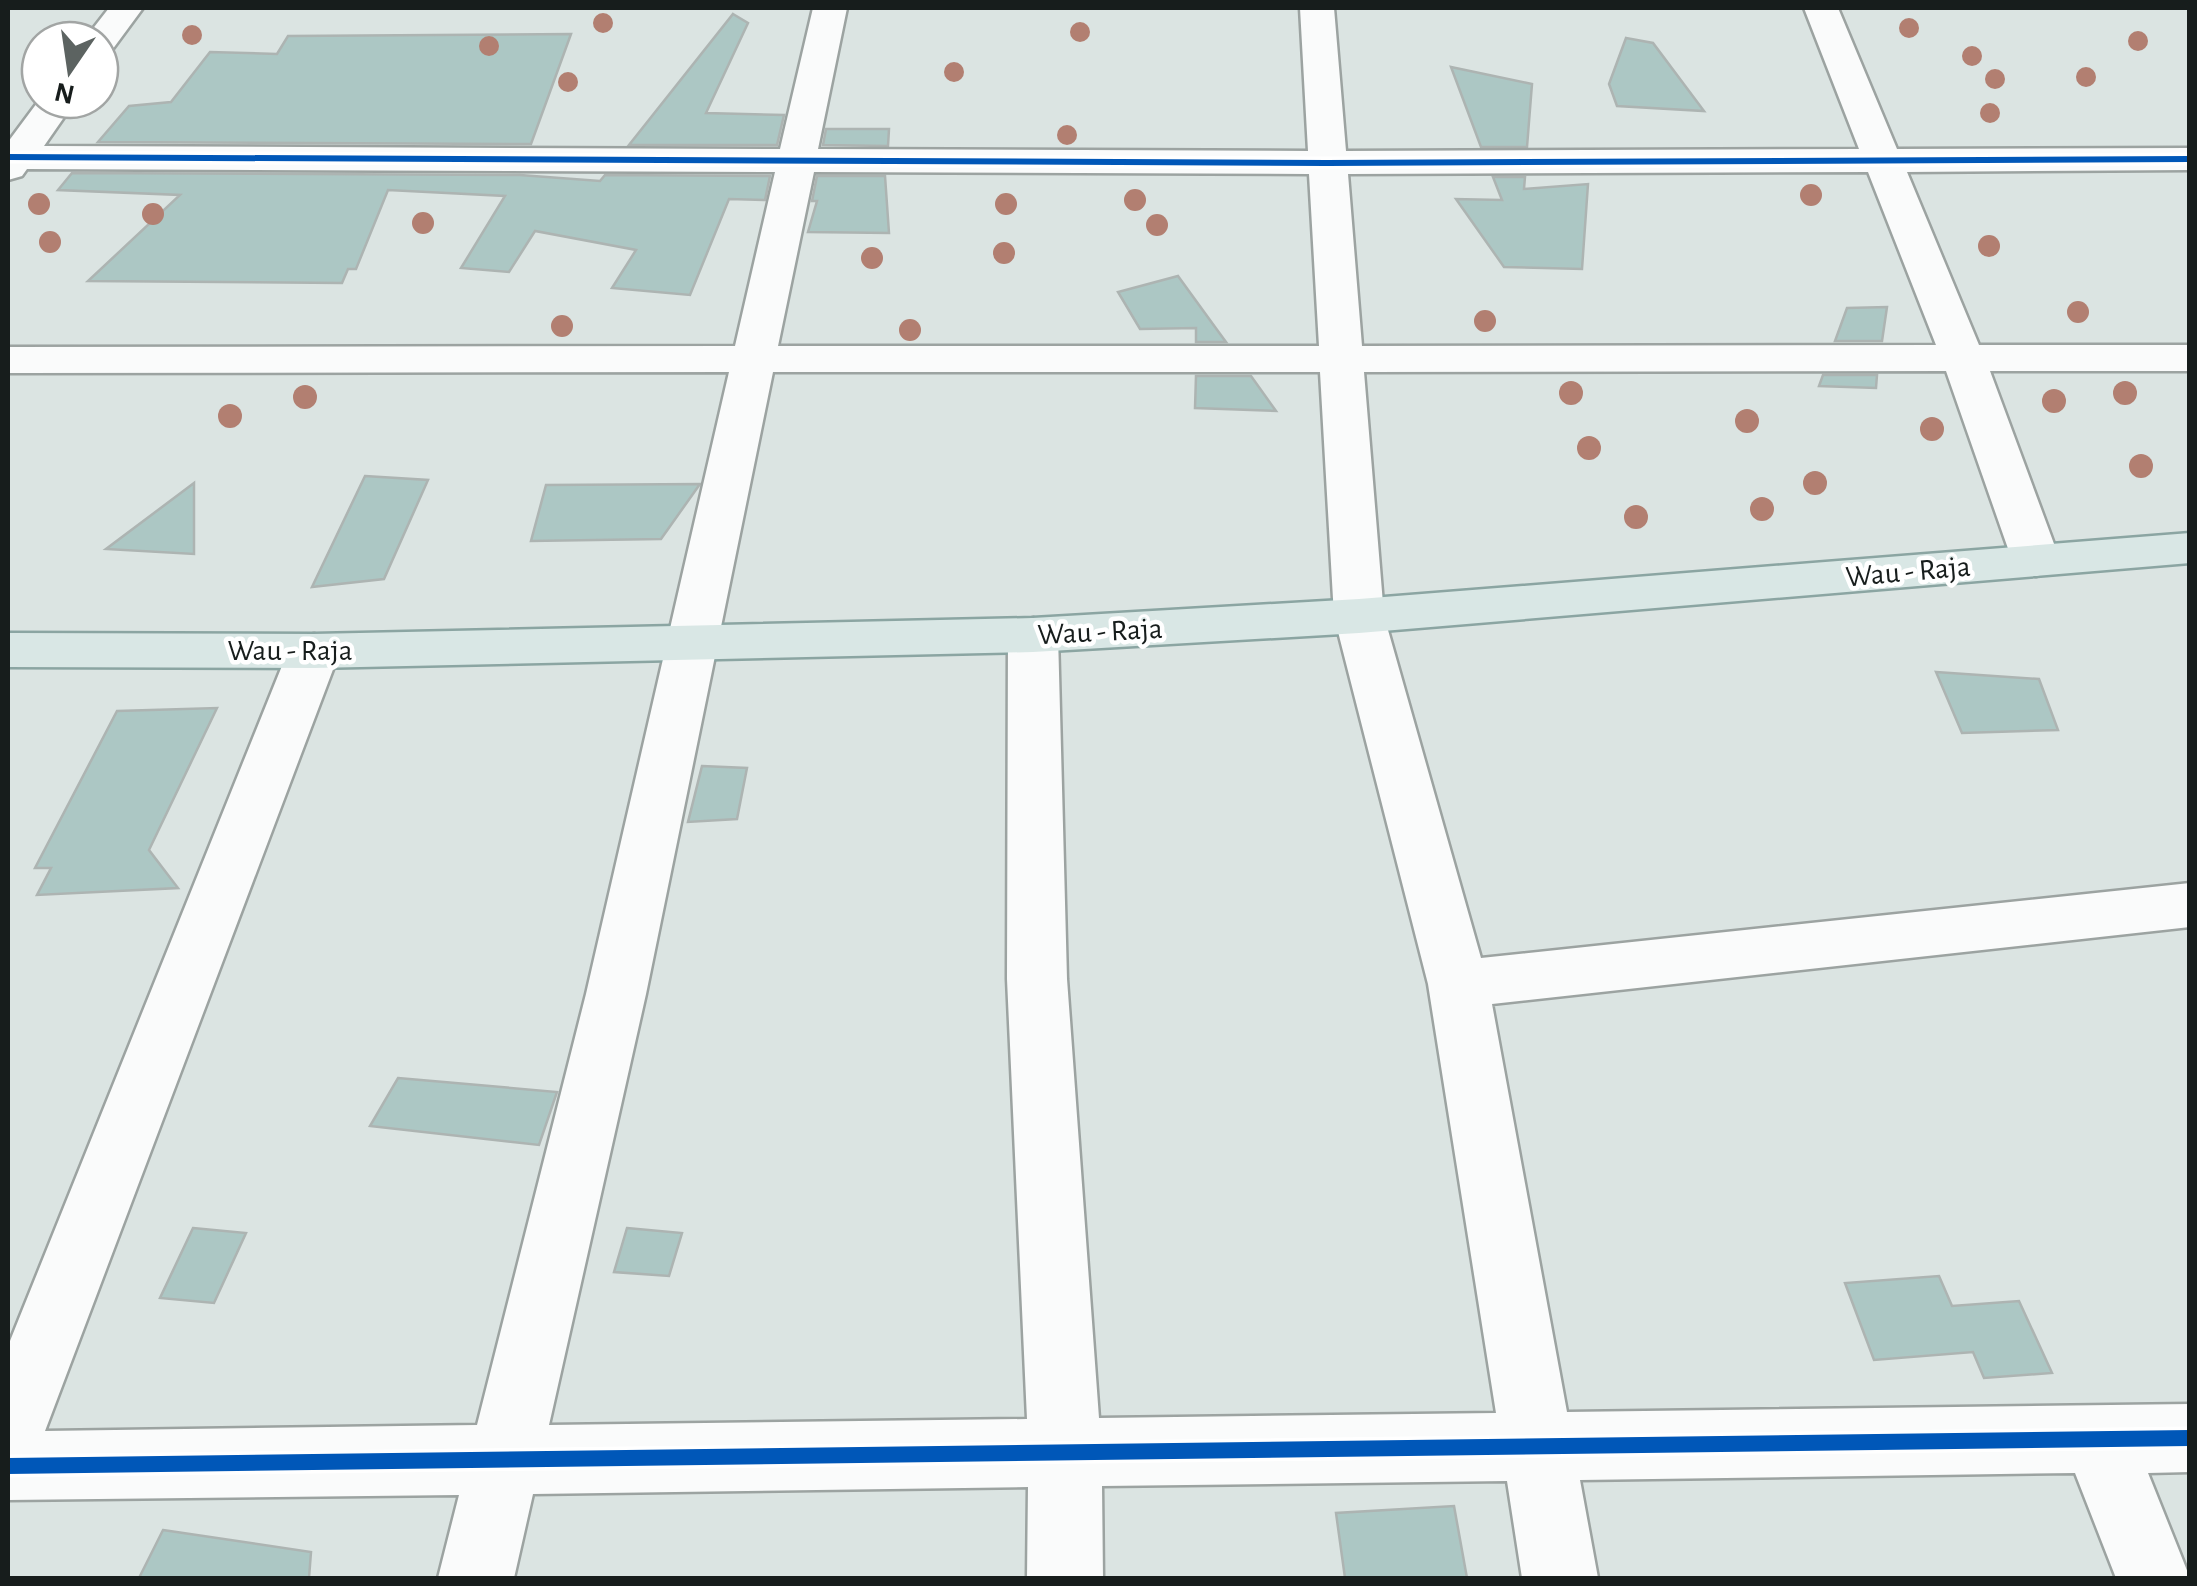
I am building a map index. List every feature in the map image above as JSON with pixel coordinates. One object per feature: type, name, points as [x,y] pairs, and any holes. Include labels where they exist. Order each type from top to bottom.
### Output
[{"type":"main road","name":"Wau - Raja","points":[[8,650],[314,651],[1033,635],[1359,616],[2190,548]]},
{"type":"street","points":[[476,1578],[616,994],[830,8]]},
{"type":"street","points":[[1316,8],[1359,616],[1458,984],[1534,1446],[1560,1578]]},
{"type":"street","points":[[1821,8],[1962,358],[2036,560]]},
{"type":"street","points":[[10,160],[42,120]]},
{"type":"street","points":[[10,160],[1327,164],[2190,159]]},
{"type":"street","points":[[8,360],[2190,358]]},
{"type":"street","points":[[1033,635],[1037,980],[1065,1451],[1065,1578]]},
{"type":"street","points":[[8,1434],[314,651]]},
{"type":"street","points":[[1458,984],[2190,905]]},
{"type":"street","points":[[8,1466],[2190,1438]]},
{"type":"street","points":[[2098,1440],[2154,1578]]},
{"type":"building","points":[[733,14],[748,23],[706,113],[784,115],[777,145],[629,145]]},
{"type":"building","points":[[571,34],[531,144],[98,142],[129,106],[171,102],[210,52],[277,54],[288,36]]},
{"type":"building","points":[[1626,38],[1653,43],[1704,111],[1617,106],[1609,84]]},
{"type":"building","points":[[1451,67],[1532,84],[1527,147],[1481,147]]},
{"type":"building","points":[[826,129],[889,129],[888,146],[823,145]]},
{"type":"building","points":[[72,173],[520,175],[600,181],[605,175],[770,176],[765,200],[729,199],[690,295],[612,288],[636,250],[535,231],[509,272],[461,268],[505,196],[388,190],[356,269],[348,269],[342,283],[88,281],[180,195],[58,190]]},
{"type":"building","points":[[817,176],[885,176],[889,233],[808,232],[817,201],[812,201]]},
{"type":"building","points":[[1493,177],[1525,177],[1524,189],[1588,184],[1582,269],[1504,267],[1456,199],[1502,200]]},
{"type":"building","points":[[1178,276],[1226,342],[1196,342],[1196,328],[1140,329],[1118,292]]},
{"type":"building","points":[[1887,307],[1882,341],[1835,341],[1847,308]]},
{"type":"building","points":[[1823,375],[1877,375],[1876,388],[1819,386]]},
{"type":"building","points":[[1196,376],[1251,376],[1276,411],[1195,408]]},
{"type":"building","points":[[365,476],[428,480],[384,579],[312,587]]},
{"type":"building","points":[[194,483],[194,554],[106,549]]},
{"type":"building","points":[[700,484],[661,539],[531,541],[546,485]]},
{"type":"building","points":[[1936,672],[2039,679],[2058,730],[1962,733]]},
{"type":"building","points":[[217,708],[149,850],[178,888],[37,895],[51,868],[35,868],[117,711]]},
{"type":"building","points":[[702,766],[747,768],[737,819],[688,822]]},
{"type":"building","points":[[398,1078],[557,1092],[539,1145],[370,1126]]},
{"type":"building","points":[[193,1228],[246,1233],[214,1303],[160,1298]]},
{"type":"building","points":[[627,1228],[682,1233],[669,1276],[614,1272]]},
{"type":"building","points":[[1939,1276],[1952,1306],[2019,1301],[2052,1373],[1984,1378],[1973,1352],[1874,1360],[1845,1283]]},
{"type":"building","points":[[1454,1506],[1467,1578],[1345,1578],[1336,1513]]},
{"type":"building","points":[[163,1530],[311,1552],[309,1578],[139,1578]]},
{"type":"cycle path","points":[[8,157],[1327,163],[2190,159]]},
{"type":"cycle path","points":[[8,1466],[2190,1438]]}]
